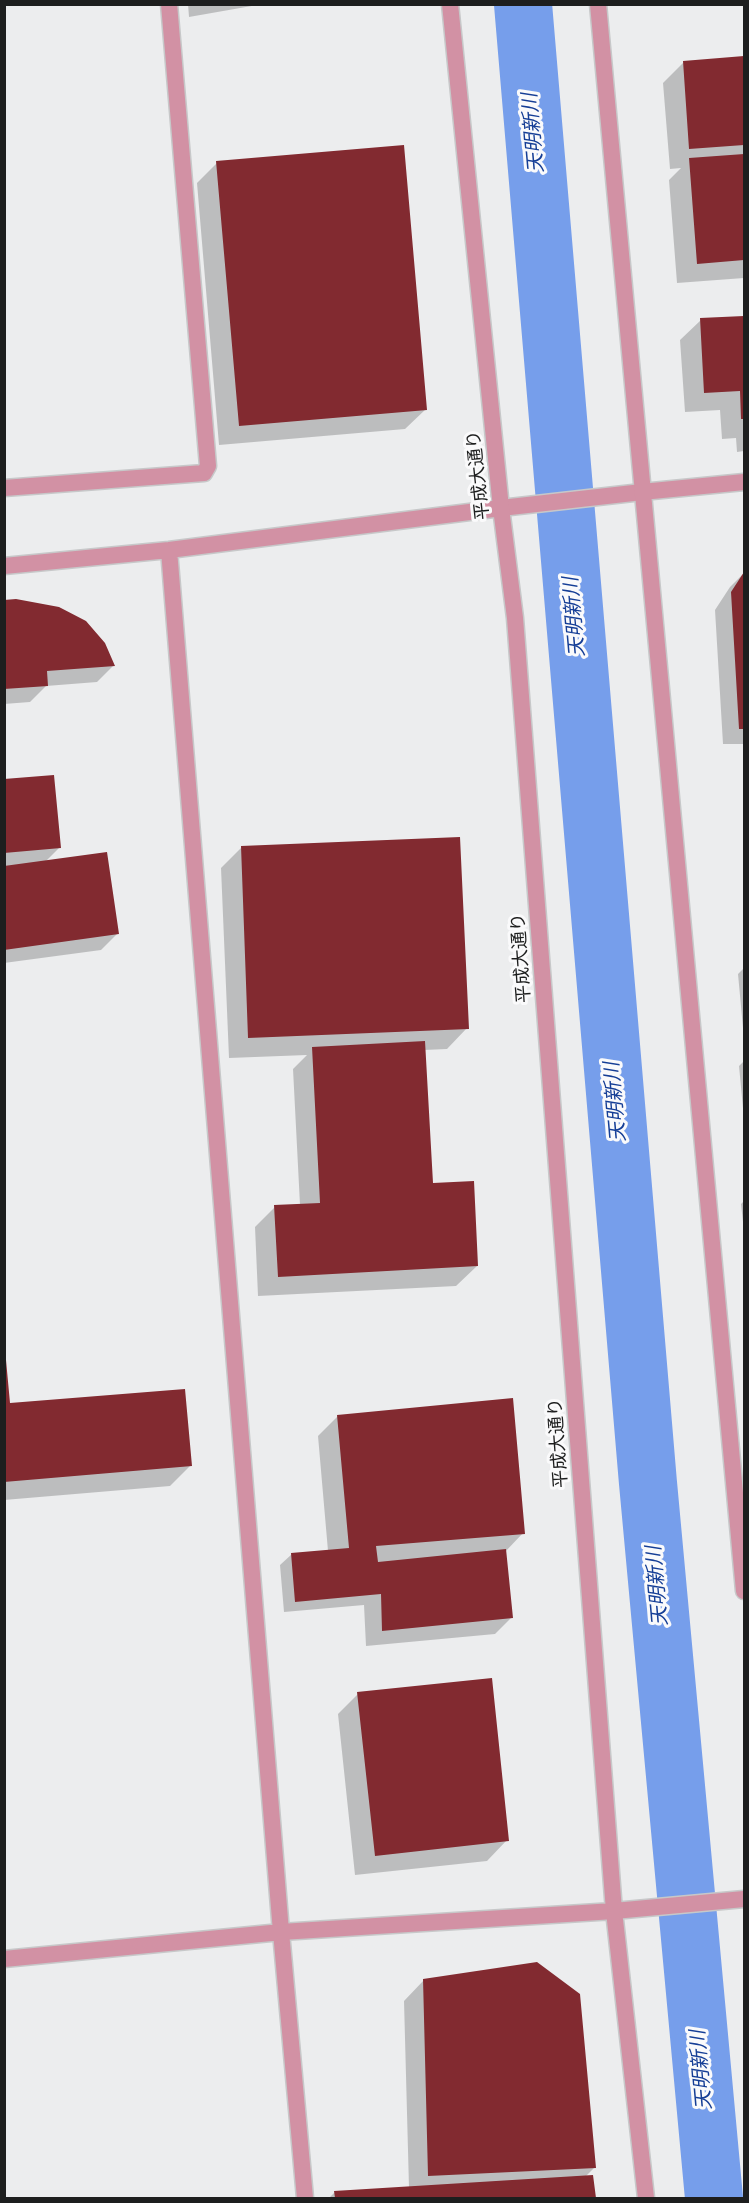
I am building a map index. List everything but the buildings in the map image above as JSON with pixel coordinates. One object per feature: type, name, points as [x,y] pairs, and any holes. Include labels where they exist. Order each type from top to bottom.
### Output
[{"type":"street","points":[[4,488],[204,473],[208,466],[169,4]]},
{"type":"street","name":"平成大通り","points":[[450,4],[501,508],[515,618],[614,1911],[646,2199]]},
{"type":"street","points":[[598,4],[744,1591]]},
{"type":"street","points":[[4,566],[169,550],[536,503],[744,482]]},
{"type":"street","points":[[169,550],[281,1932],[305,2199]]},
{"type":"street","points":[[4,1959],[281,1932],[614,1911],[744,1899]]},
{"type":"waterway","name":"天明新川","points":[[523,4],[648,1483],[714,2198]]}]
